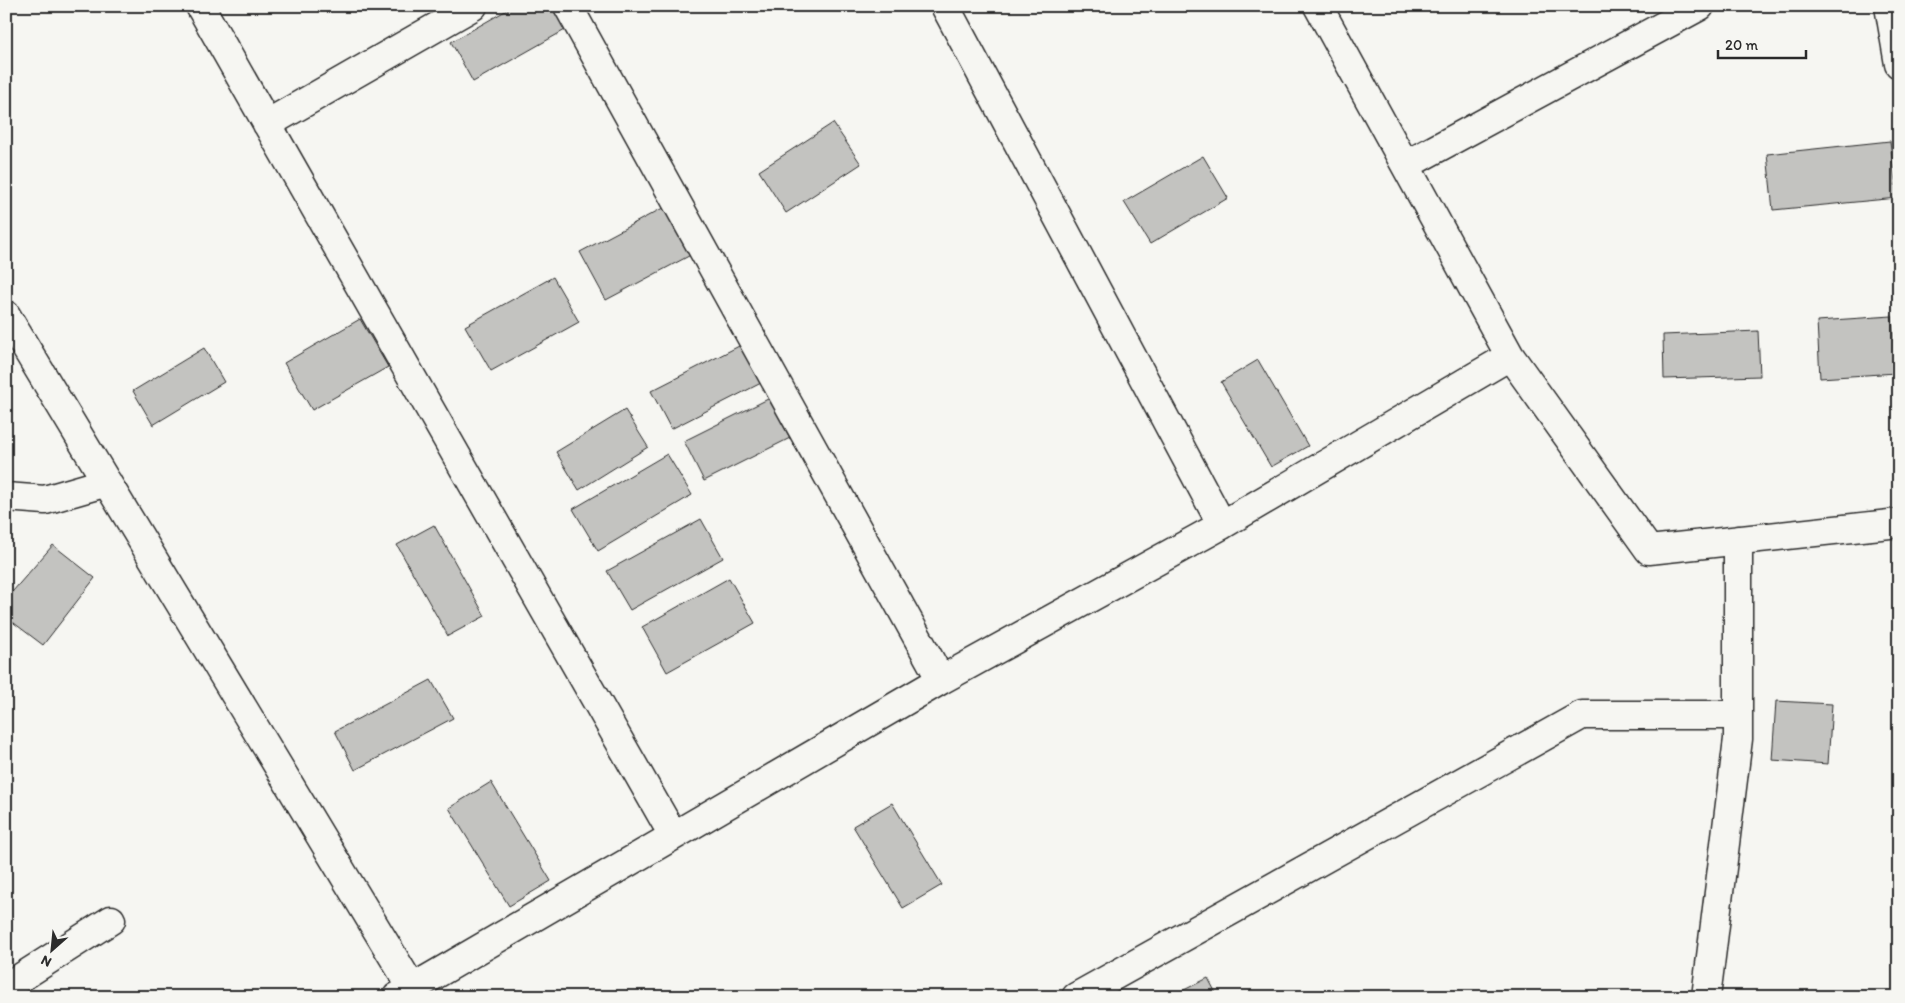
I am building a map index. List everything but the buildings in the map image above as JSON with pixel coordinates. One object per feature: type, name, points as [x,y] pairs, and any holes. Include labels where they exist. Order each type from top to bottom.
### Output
[{"type":"street","points":[[200,6],[673,835]]},
{"type":"street","points":[[267,124],[473,6]]},
{"type":"street","points":[[568,6],[942,680]]},
{"type":"street","points":[[945,6],[1222,525]]},
{"type":"street","points":[[1318,6],[1510,356],[1649,550],[1899,523]]},
{"type":"street","points":[[1406,165],[1700,6]]},
{"type":"street","points":[[1889,6],[1899,64]]},
{"type":"street","points":[[6,315],[107,482],[404,992],[942,680],[1222,525],[1510,356]]},
{"type":"street","points":[[6,497],[45,500],[107,482]]},
{"type":"street","points":[[1706,997],[1738,739],[1738,540]]},
{"type":"street","points":[[1076,997],[1582,715],[1738,714]]},
{"type":"street","points":[[6,988],[112,920]]}]
